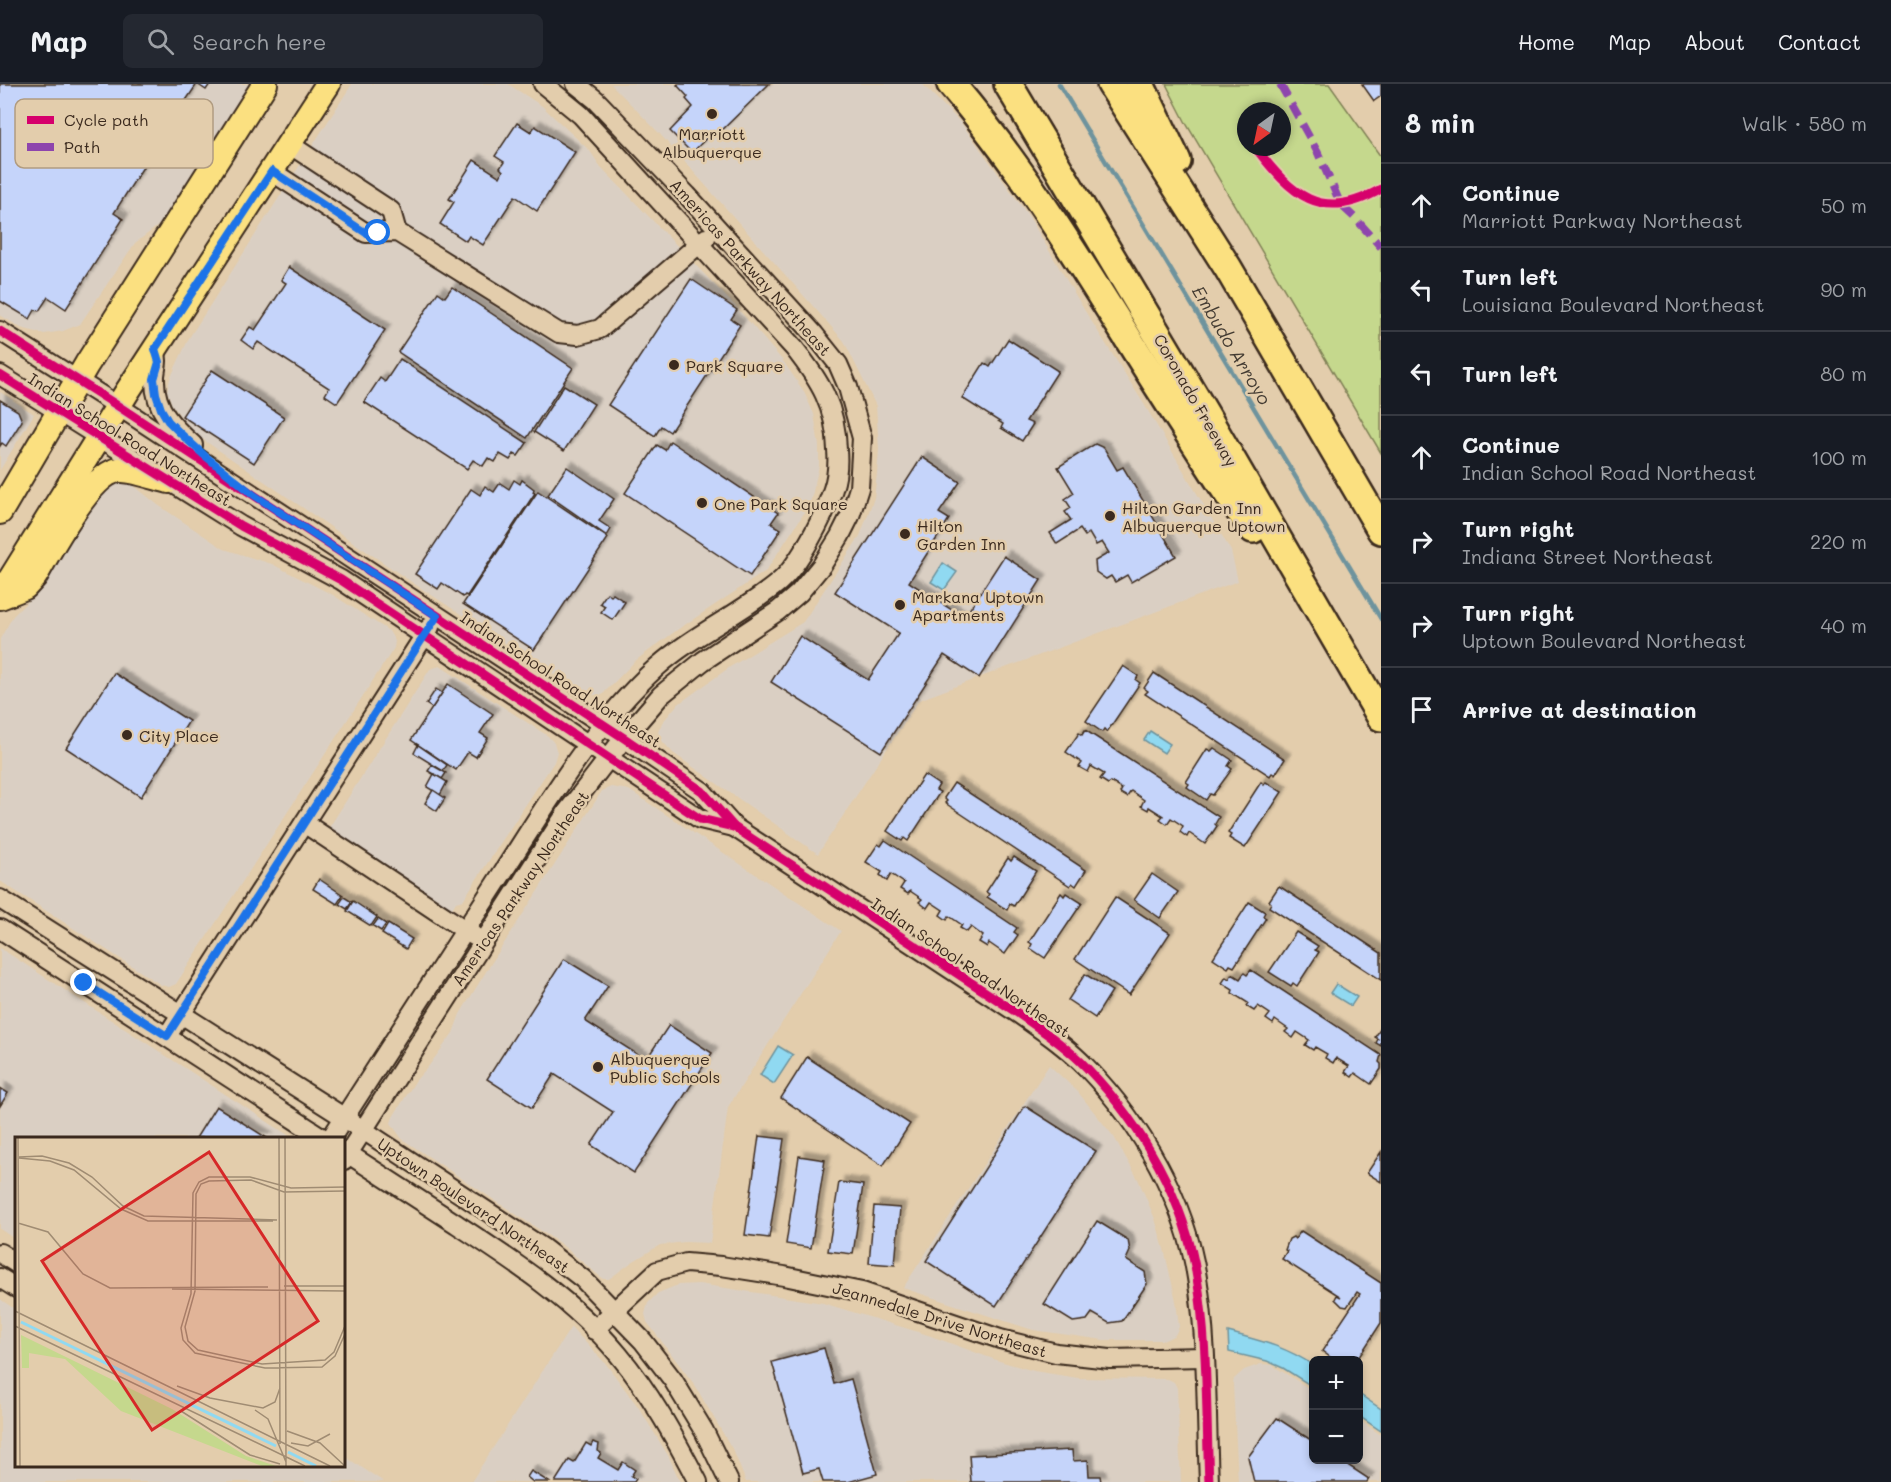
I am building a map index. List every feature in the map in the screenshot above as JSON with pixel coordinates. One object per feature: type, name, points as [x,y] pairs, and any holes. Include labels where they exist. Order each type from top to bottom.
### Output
[{"type":"highway","points":[[951,84],[985,124],[1031,188],[1153,380],[1242,514],[1325,623]]},
{"type":"highway","name":"Coronado Freeway","points":[[1008,84],[1199,404],[1381,717]]},
{"type":"highway","points":[[1111,84],[1228,268],[1381,530]]},
{"type":"highway","points":[[1140,84],[1228,268]]},
{"type":"main road","points":[[213,166],[265,84]]},
{"type":"main road","points":[[0,596],[118,405],[328,84]]},
{"type":"main road","points":[[0,512],[78,380],[212,168]]},
{"type":"main road","points":[[0,596],[25,587],[35,576],[80,502],[102,477],[119,470],[170,481]]},
{"type":"street","name":"Americas Parkway Northeast","points":[[333,1137],[548,801],[588,745],[645,678],[665,660],[781,581],[802,555],[834,488],[838,461],[836,427],[825,394],[810,368],[581,115],[543,84]]},
{"type":"street","name":"Americas Parkway Northeast","points":[[345,1155],[363,1131],[544,845],[624,738],[661,695],[681,677],[778,611],[799,593],[822,565],[840,536],[850,516],[859,488],[862,438],[848,387],[838,364],[814,334],[717,228],[596,99],[576,84]]},
{"type":"street","points":[[289,144],[391,211],[397,232]]},
{"type":"street","points":[[272,171],[366,233],[397,232],[559,333],[579,335],[600,329],[717,228]]},
{"type":"street","name":"Indian School Road Northeast","points":[[0,331],[118,405],[624,738],[702,791],[734,827],[1019,1014],[1055,1040],[1086,1068],[1141,1136],[1163,1174],[1192,1250],[1197,1277],[1204,1357],[1209,1482]]},
{"type":"street","points":[[155,349],[159,362],[154,379],[156,394],[168,421],[204,455],[254,495]]},
{"type":"street","name":"Indian School Road Northeast","points":[[0,375],[241,526],[341,580],[700,819],[734,827]]},
{"type":"street","points":[[167,1036],[437,616]]},
{"type":"street","points":[[304,823],[483,942]]},
{"type":"street","name":"Uptown Boulevard Northeast","points":[[0,899],[345,1118],[543,1248],[583,1279],[643,1341],[673,1380],[704,1431],[729,1482]]},
{"type":"street","points":[[0,929],[321,1137]]},
{"type":"street","name":"Uptown Boulevard Northeast","points":[[345,1155],[528,1271],[564,1301],[618,1354],[650,1398],[680,1446],[698,1482]]},
{"type":"street","points":[[0,1253],[15,1262]]},
{"type":"street","name":"Jeannedale Drive Northeast","points":[[594,1329],[657,1270],[686,1263],[784,1276],[862,1292],[1000,1339],[1056,1353],[1110,1359],[1204,1357]]},
{"type":"street","points":[[0,1278],[15,1287]]},
{"type":"shaded area","points":[[0,84],[253,84],[213,147],[213,99],[15,99],[15,168],[199,168],[166,220],[135,243],[80,324],[63,331],[44,334],[21,328],[0,315]]},
{"type":"shaded area","points":[[352,84],[508,84],[542,106],[590,151],[600,166],[738,309],[783,361],[803,390],[814,414],[819,446],[819,466],[810,504],[766,571],[635,661],[602,695],[587,695],[579,691],[410,581],[192,432],[172,405],[167,391],[170,379],[189,338]]},
{"type":"shaded area","points":[[611,84],[922,84],[962,124],[1028,215],[1231,551],[1238,581],[919,700],[818,854],[673,753],[658,732],[662,723],[677,705],[730,667],[803,622],[860,536],[874,498],[877,474],[879,449],[876,406],[844,341],[659,133]]},
{"type":"shaded area","points":[[0,392],[34,414],[0,470]]},
{"type":"shaded area","name":"City Place","points":[[120,483],[133,485],[158,505],[224,549],[272,564],[333,595],[389,631],[395,641],[394,648],[176,984],[169,987],[161,985],[0,881],[0,639],[13,616],[39,590],[97,498],[109,486]]},
{"type":"shaded area","points":[[440,666],[548,736],[557,752],[554,762],[463,900],[456,902],[448,915],[325,834],[430,669]]},
{"type":"shaded area","points":[[611,787],[629,790],[841,931],[728,1107],[710,1243],[685,1242],[660,1245],[609,1279],[603,1279],[561,1244],[402,1139],[391,1123],[416,1080],[453,1033],[460,1014],[487,970],[602,791]]},
{"type":"shaded area","points":[[0,948],[290,1137],[15,1137],[15,1239],[0,1229]]},
{"type":"shaded area","points":[[1049,1065],[1078,1092],[1114,1137],[1138,1179],[1155,1219],[1176,1301],[1179,1327],[1175,1335],[1165,1340],[1104,1340],[1033,1330],[903,1288]]},
{"type":"shaded area","points":[[699,1284],[823,1303],[1034,1371],[1078,1378],[1168,1379],[1174,1382],[1177,1388],[1181,1482],[746,1482],[734,1452],[694,1384],[647,1322],[645,1314],[648,1303],[658,1293],[678,1285]]},
{"type":"shaded area","points":[[0,1299],[15,1309],[15,1467],[345,1467],[345,1457],[384,1482],[0,1482]]},
{"type":"shaded area","points":[[571,1327],[606,1364],[639,1408],[669,1457],[680,1482],[471,1482]]},
{"type":"shaded area","points":[[1261,1364],[1272,1365],[1309,1388],[1309,1464],[1363,1464],[1363,1423],[1381,1435],[1381,1482],[1238,1482],[1233,1384],[1234,1379],[1244,1370]]},
{"type":"green space","points":[[1166,84],[1329,84],[1381,157],[1381,453],[1187,125]]},
{"type":"water","points":[[943,563],[957,572],[944,590],[931,582]]},
{"type":"water","points":[[1150,731],[1170,744],[1164,753],[1144,740]]},
{"type":"water","points":[[1336,984],[1357,997],[1351,1006],[1330,993]]},
{"type":"water","points":[[778,1046],[793,1055],[774,1084],[760,1075]]},
{"type":"water","points":[[1228,1332],[1282,1349],[1309,1362],[1309,1384],[1267,1361],[1229,1352]]},
{"type":"water","points":[[1363,1397],[1381,1409],[1381,1431],[1363,1419]]},
{"type":"building","points":[[0,84],[197,84],[187,99],[15,99],[15,168],[142,168],[114,213],[123,219],[66,309],[48,297],[39,311],[35,310],[30,319],[0,301]]},
{"type":"building","points":[[197,84],[210,84],[206,90]]},
{"type":"building","name":"Marriott Albuquerque","points":[[678,84],[769,84],[717,135],[712,132],[692,153],[670,131],[693,107]]},
{"type":"building","points":[[1362,84],[1381,84],[1381,96],[1374,101]]},
{"type":"building","points":[[517,123],[531,132],[535,126],[575,152],[537,211],[515,196],[483,245],[469,236],[466,241],[440,224],[454,202],[449,199],[474,160],[500,177],[503,171],[500,168],[504,162],[495,156]]},
{"type":"building","points":[[289,267],[385,330],[337,403],[325,395],[329,388],[258,342],[253,349],[241,340],[250,327],[255,330],[286,283],[281,280]]},
{"type":"building","name":"Park Square","points":[[691,279],[737,310],[731,319],[740,325],[670,432],[661,426],[655,436],[608,405]]},
{"type":"building","points":[[452,287],[573,368],[527,438],[398,352],[438,292],[445,297]]},
{"type":"building","points":[[1008,339],[1058,371],[1026,421],[1033,424],[1022,441],[1001,428],[1003,424],[962,398],[984,363],[990,367]]},
{"type":"building","points":[[400,359],[527,443],[518,456],[514,454],[510,460],[500,454],[495,462],[488,458],[483,466],[473,460],[467,469],[364,402],[380,378],[385,382]]},
{"type":"building","points":[[212,370],[284,417],[254,463],[182,416]]},
{"type":"building","points":[[564,385],[594,404],[564,451],[534,432]]},
{"type":"building","points":[[0,400],[18,411],[22,421],[6,446],[2,443],[0,446]]},
{"type":"building","name":"One Park Square","points":[[670,441],[778,513],[771,523],[781,529],[750,576],[625,493],[657,445],[665,450]]},
{"type":"building","name":"Hilton Garden Inn Albuquerque Uptown","points":[[1095,444],[1104,448],[1117,470],[1123,467],[1176,556],[1131,582],[1127,575],[1115,582],[1111,576],[1106,579],[1096,572],[1095,561],[1109,553],[1102,542],[1096,545],[1089,533],[1085,536],[1080,529],[1057,544],[1050,533],[1071,520],[1065,512],[1071,508],[1065,499],[1074,493],[1058,467]]},
{"type":"building","name":"Markana Uptown Apartments","points":[[922,457],[960,482],[939,513],[949,519],[909,582],[964,618],[1004,556],[1041,580],[979,678],[944,655],[881,752],[771,682],[800,636],[868,680],[899,633],[835,592]]},
{"type":"building","points":[[567,467],[614,499],[599,521],[611,529],[607,536],[548,495]]},
{"type":"building","points":[[514,480],[520,484],[522,480],[534,489],[535,493],[467,596],[463,597],[442,583],[438,589],[415,574],[471,489],[480,495],[485,486],[494,492],[500,483],[509,489]]},
{"type":"building","points":[[538,491],[608,538],[534,650],[463,604]]},
{"type":"building","points":[[607,593],[625,602],[613,620],[601,612],[605,606],[600,603]]},
{"type":"building","points":[[1123,666],[1138,676],[1136,680],[1140,683],[1107,732],[1104,729],[1102,732],[1086,721]]},
{"type":"building","name":"City Place","points":[[114,673],[189,721],[141,797],[66,748]]},
{"type":"building","points":[[1154,673],[1285,759],[1275,775],[1272,773],[1270,776],[1145,694],[1148,691],[1144,688]]},
{"type":"building","points":[[448,684],[493,714],[480,733],[488,738],[476,757],[468,752],[456,770],[411,740]]},
{"type":"building","points":[[436,689],[442,693],[432,708],[426,704]]},
{"type":"building","points":[[1085,730],[1219,817],[1215,824],[1217,826],[1205,844],[1189,833],[1187,837],[1180,832],[1183,826],[1171,818],[1167,824],[1160,819],[1163,816],[1149,807],[1148,810],[1141,806],[1144,800],[1131,791],[1127,797],[1120,793],[1122,789],[1111,782],[1108,784],[1100,779],[1104,774],[1091,766],[1088,772],[1079,767],[1082,763],[1066,752],[1079,733],[1082,735]]},
{"type":"building","points":[[418,745],[447,765],[443,771],[414,753]]},
{"type":"building","points":[[1214,748],[1232,760],[1228,766],[1232,769],[1213,795],[1210,794],[1206,800],[1187,787],[1189,784],[1186,782],[1207,749],[1211,751]]},
{"type":"building","points":[[432,765],[446,773],[442,779],[428,771]]},
{"type":"building","points":[[434,774],[447,782],[440,795],[427,787]]},
{"type":"building","points":[[924,775],[939,785],[936,790],[940,792],[908,841],[904,838],[902,841],[887,831]]},
{"type":"building","points":[[1261,782],[1264,785],[1266,782],[1282,792],[1245,848],[1229,838],[1231,835],[1228,833]]},
{"type":"building","points":[[954,783],[1086,870],[1076,886],[1072,883],[1070,886],[945,803],[947,801],[944,798]]},
{"type":"building","points":[[433,790],[445,798],[437,811],[425,803]]},
{"type":"building","points":[[885,840],[1017,928],[1014,932],[1018,935],[1005,954],[989,943],[987,947],[979,942],[983,936],[971,927],[967,932],[960,928],[962,925],[949,916],[947,920],[940,915],[943,910],[931,902],[927,908],[919,902],[922,899],[910,891],[908,894],[900,889],[904,883],[891,874],[887,881],[880,875],[882,872],[866,862],[878,844],[881,846]]},
{"type":"building","points":[[1014,857],[1036,871],[1014,906],[1010,904],[1007,910],[987,897],[989,894],[986,892],[1008,858],[1011,861]]},
{"type":"building","points":[[1152,874],[1178,892],[1160,918],[1134,900]]},
{"type":"building","points":[[319,879],[343,895],[337,904],[313,889]]},
{"type":"building","points":[[1279,886],[1381,953],[1381,980],[1269,907],[1271,903],[1269,901]]},
{"type":"building","points":[[1061,893],[1064,896],[1066,893],[1082,903],[1045,958],[1030,948],[1032,944],[1029,942]]},
{"type":"building","points":[[344,897],[352,902],[347,909],[339,904]]},
{"type":"building","points":[[1115,897],[1170,933],[1129,995],[1075,959]]},
{"type":"building","points":[[353,901],[377,917],[371,926],[347,911]]},
{"type":"building","points":[[1249,902],[1265,912],[1263,916],[1266,918],[1234,967],[1230,965],[1228,968],[1213,958]]},
{"type":"building","points":[[378,919],[386,924],[381,931],[373,926]]},
{"type":"building","points":[[388,924],[412,939],[406,949],[382,934]]},
{"type":"building","points":[[1296,932],[1318,946],[1315,950],[1319,952],[1297,986],[1293,983],[1291,986],[1269,972]]},
{"type":"building","name":"Albuquerque Public Schools","points":[[564,959],[608,986],[585,1021],[646,1060],[669,1025],[712,1053],[634,1173],[591,1145],[613,1112],[554,1074],[532,1108],[487,1079]]},
{"type":"building","points":[[1251,970],[1381,1055],[1379,1062],[1381,1069],[1371,1084],[1355,1073],[1352,1077],[1345,1072],[1349,1066],[1336,1058],[1333,1063],[1325,1058],[1327,1054],[1315,1047],[1313,1050],[1305,1045],[1309,1040],[1297,1032],[1293,1038],[1285,1032],[1288,1029],[1275,1020],[1273,1024],[1266,1019],[1270,1014],[1258,1006],[1254,1011],[1246,1006],[1248,1003],[1232,993],[1233,990],[1222,983],[1232,974],[1240,979],[1244,973],[1247,975]]},
{"type":"building","points":[[1085,974],[1112,991],[1095,1018],[1068,1000]]},
{"type":"building","points":[[1381,1028],[1381,1046],[1376,1043],[1378,1039],[1375,1037]]},
{"type":"building","points":[[807,1057],[910,1124],[883,1166],[781,1098]]},
{"type":"building","points":[[0,1088],[8,1093],[0,1106]]},
{"type":"building","points":[[216,1106],[265,1137],[197,1137]]},
{"type":"building","points":[[1025,1106],[1096,1151],[996,1306],[926,1261]]},
{"type":"building","points":[[759,1136],[784,1139],[769,1238],[745,1235]]},
{"type":"building","points":[[1381,1152],[1381,1182],[1367,1173]]},
{"type":"building","points":[[799,1156],[825,1160],[811,1248],[786,1244]]},
{"type":"building","points":[[839,1182],[863,1185],[853,1254],[828,1251]]},
{"type":"building","points":[[874,1206],[900,1208],[895,1265],[869,1263]]},
{"type":"building","points":[[1097,1221],[1128,1240],[1130,1251],[1126,1260],[1145,1272],[1147,1284],[1122,1321],[1109,1323],[1092,1313],[1087,1320],[1073,1322],[1044,1304]]},
{"type":"building","points":[[1301,1231],[1381,1283],[1381,1323],[1360,1356],[1329,1356],[1322,1351],[1360,1294],[1357,1292],[1347,1307],[1342,1306],[1335,1299],[1337,1295],[1341,1297],[1282,1259],[1287,1251],[1285,1250],[1289,1239],[1293,1237],[1295,1239]]},
{"type":"building","points":[[824,1348],[834,1384],[851,1379],[877,1474],[848,1482],[823,1482],[819,1469],[803,1473],[772,1362]]},
{"type":"building","points":[[1277,1418],[1309,1439],[1309,1464],[1346,1464],[1369,1479],[1367,1482],[1254,1482],[1248,1457]]},
{"type":"building","points":[[593,1442],[599,1444],[598,1451],[601,1453],[598,1458],[618,1470],[623,1462],[635,1470],[631,1476],[636,1479],[634,1482],[555,1482],[569,1460],[574,1463],[586,1443],[591,1446]]},
{"type":"building","points":[[1072,1450],[1073,1461],[1088,1460],[1089,1476],[1100,1476],[1101,1482],[971,1482],[969,1455]]},
{"type":"building","points":[[531,1471],[549,1482],[533,1482],[527,1477]]},
{"type":"waterway","name":"Embudo Arroyo","points":[[1059,84],[1381,619]]},
{"type":"marked path","points":[[1280,84],[1318,153],[1341,205],[1381,247]]},
{"type":"cycle path","points":[[1262,156],[1281,178],[1309,199],[1341,204],[1360,199],[1381,189]]},
{"type":"cycle path","points":[[0,331],[624,738],[702,791],[734,827],[1019,1014],[1079,1060],[1107,1090],[1143,1139],[1171,1192],[1191,1249],[1201,1302],[1205,1353],[1209,1482]]},
{"type":"cycle path","points":[[0,375],[241,526],[341,580],[700,819],[734,827]]},
{"type":"place","name":"Marriott Albuquerque","points":[[712,114]]},
{"type":"place","name":"Park Square","points":[[674,365]]},
{"type":"place","name":"One Park Square","points":[[702,503]]},
{"type":"place","name":"Hilton Garden Inn Albuquerque Uptown","points":[[1110,516]]},
{"type":"place","name":"Hilton Garden Inn","points":[[905,534]]},
{"type":"place","name":"Markana Uptown Apartments","points":[[900,605]]},
{"type":"place","name":"City Place","points":[[127,735]]},
{"type":"place","name":"Albuquerque Public Schools","points":[[598,1067]]},
{"type":"route","points":[[84,983],[167,1036],[437,616],[254,495],[204,455],[168,421],[156,394],[154,379],[159,362],[155,349],[272,171],[366,233],[378,233]]}]
